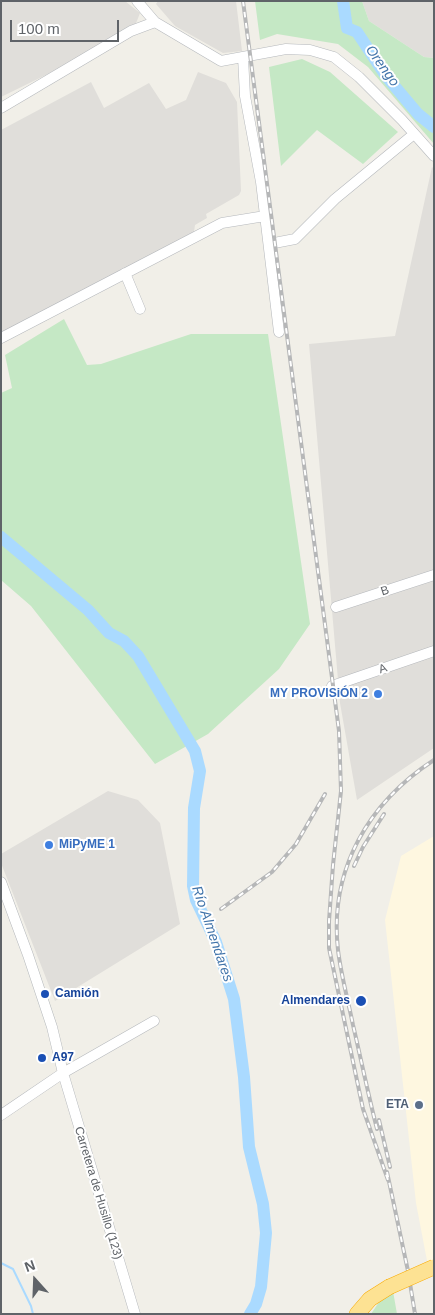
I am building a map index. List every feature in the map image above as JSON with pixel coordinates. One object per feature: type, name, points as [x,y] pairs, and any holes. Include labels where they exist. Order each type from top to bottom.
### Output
[{"type":"highway","points":[[357,1314],[370,1299],[434,1266]]},
{"type":"highway","points":[[363,1314],[371,1302],[389,1288]]},
{"type":"street","points":[[136,1],[155,22],[222,61],[286,49],[310,50],[334,57],[359,77],[434,156]]},
{"type":"street","points":[[1,108],[131,31],[155,22]]},
{"type":"street","points":[[243,57],[245,96],[261,182],[279,332]]},
{"type":"street","points":[[269,244],[295,239],[335,199],[414,134]]},
{"type":"street","points":[[1,338],[222,223],[265,216]]},
{"type":"street","points":[[125,273],[140,309]]},
{"type":"street","name":"B","points":[[336,607],[434,575]]},
{"type":"street","name":"A","points":[[332,686],[434,652]]},
{"type":"street","name":"Carretera de Husillo (123)","points":[[1,882],[52,1027],[63,1073],[135,1314]]},
{"type":"street","points":[[1,1115],[63,1073],[154,1021]]},
{"type":"shaded area","points":[[1,1],[125,1],[140,13],[135,26],[54,71],[1,97]]},
{"type":"shaded area","points":[[158,1],[236,1],[242,51],[223,53],[175,26],[156,4]]},
{"type":"shaded area","points":[[362,1],[434,1],[434,58],[424,57],[369,21]]},
{"type":"shaded area","points":[[198,72],[226,83],[237,102],[241,191],[239,195],[206,214],[207,218],[195,225],[194,232],[1,335],[1,130],[91,82],[104,108],[149,83],[166,109],[186,100]]},
{"type":"shaded area","points":[[432,167],[434,169],[434,748],[357,800],[340,703],[309,344],[395,336]]},
{"type":"shaded area","points":[[108,791],[138,800],[160,823],[180,924],[55,1001],[1,863],[1,854]]},
{"type":"shaded area","points":[[434,836],[434,1263],[428,1266],[416,1203],[385,920],[401,856]]},
{"type":"green space","points":[[255,1],[362,1],[369,21],[424,57],[434,58],[434,144],[368,67],[338,44],[277,34],[260,40]]},
{"type":"green space","points":[[302,59],[330,72],[398,132],[363,164],[317,130],[281,166],[269,67]]},
{"type":"green space","points":[[64,319],[87,365],[101,364],[191,334],[268,334],[310,624],[279,669],[208,734],[155,764],[31,606],[1,580],[1,393],[12,388],[5,355]]},
{"type":"green space","points":[[393,1291],[397,1314],[371,1314],[381,1299]]},
{"type":"waterway","name":"Orengo","points":[[343,1],[347,28],[357,32],[386,76],[418,114],[434,127]]},
{"type":"waterway","name":"Río Almendares","points":[[1,537],[88,610],[109,633],[124,641],[138,656],[195,751],[200,771],[194,808],[193,886],[196,900],[216,942],[234,999],[244,1077],[249,1147],[263,1204],[266,1233],[261,1287],[256,1304],[250,1314]]},
{"type":"waterway","points":[[1,1263],[13,1269],[33,1314]]},
{"type":"railway","points":[[243,1],[339,731],[341,791],[333,865],[329,948],[363,1109],[388,1180]]},
{"type":"railway","points":[[377,1129],[339,959],[337,921],[340,893],[347,866],[358,841],[372,818],[411,777],[434,760]]},
{"type":"railway","points":[[221,909],[272,872],[296,844],[325,794]]},
{"type":"railway","points":[[354,866],[363,847],[384,814]]},
{"type":"railway","points":[[379,1120],[390,1167]]},
{"type":"railway","points":[[387,1172],[415,1314]]},
{"type":"place","name":"MY PROVISiÓN 2","points":[[378,694]]},
{"type":"place","name":"MiPyME 1","points":[[49,845]]},
{"type":"place","name":"Camión","points":[[45,994]]},
{"type":"place","name":"Almendares","points":[[361,1001]]},
{"type":"place","name":"A97","points":[[42,1058]]},
{"type":"place","name":"ETA","points":[[419,1105]]}]
